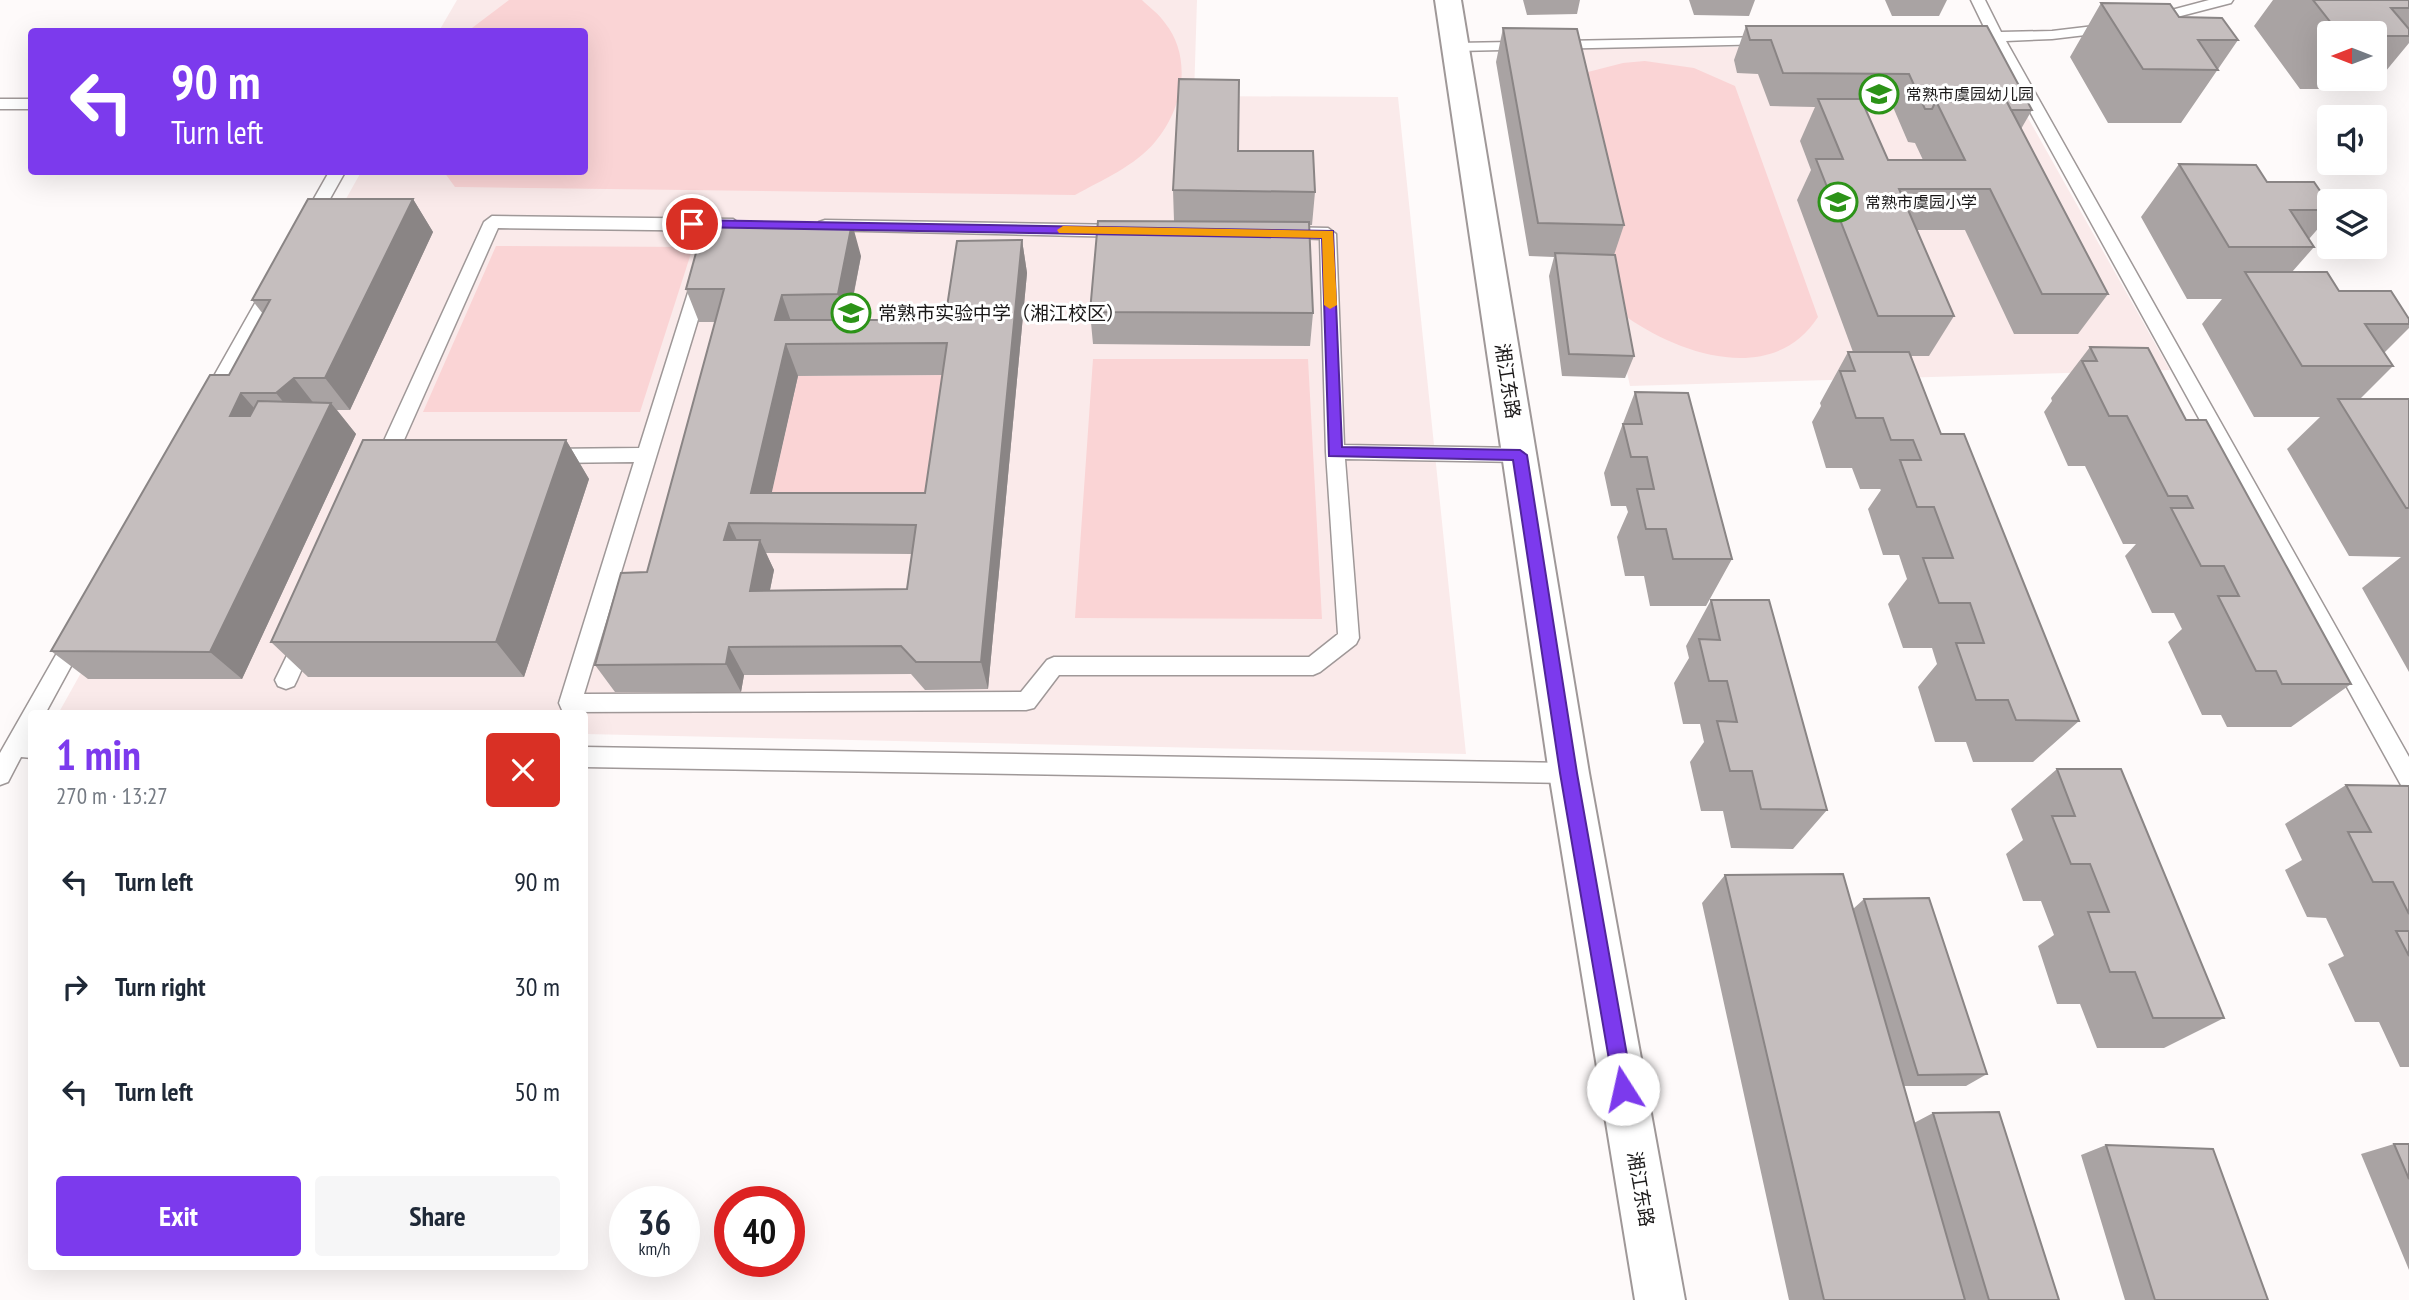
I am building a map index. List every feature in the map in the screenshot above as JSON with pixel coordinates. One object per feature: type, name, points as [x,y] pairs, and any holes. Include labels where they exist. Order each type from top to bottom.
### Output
[{"type":"street","name":"湘江东路","points":[[1448,0],[1569,773],[1660,1300]]},
{"type":"lane","points":[[1978,0],[1996,37],[2409,778]]},
{"type":"lane","points":[[1970,38],[2052,35],[2117,27],[2226,0]]},
{"type":"lane","points":[[1456,47],[1786,41]]},
{"type":"lane","points":[[0,104],[28,104]]},
{"type":"lane","points":[[296,244],[335,175]]},
{"type":"lane","points":[[414,456],[384,463],[492,222],[716,231],[746,225]]},
{"type":"lane","points":[[801,226],[1150,231]]},
{"type":"lane","points":[[706,263],[568,709],[1026,701],[1054,666],[1313,666],[1349,638],[1335,452],[1328,234],[1259,233]]},
{"type":"lane","points":[[202,413],[283,268]]},
{"type":"lane","points":[[1335,452],[1520,455]]},
{"type":"lane","points":[[524,456],[646,455]]},
{"type":"lane","points":[[36,710],[88,618]]},
{"type":"lane","points":[[286,680],[314,618]]},
{"type":"lane","points":[[0,775],[23,748]]},
{"type":"lane","points":[[588,757],[1569,773]]},
{"type":"shaded area","name":"常熟市实验中学（湘江校区）","points":[[457,0],[1197,0],[1194,96],[1398,97],[1466,754],[588,734],[588,710],[60,710],[359,175],[588,175],[588,28],[441,28]]},
{"type":"shaded area","points":[[509,0],[1142,0],[1163,20],[1174,37],[1182,67],[1181,83],[1178,99],[1165,129],[1147,151],[1118,172],[1075,195],[455,187],[446,175],[588,175],[588,28],[472,28]]},
{"type":"shaded area","name":"常熟市虞园小学","points":[[1567,47],[1988,47],[2170,370],[1630,386],[1614,314]]},
{"type":"shaded area","points":[[1645,61],[1694,68],[1735,86],[1818,317],[1799,338],[1777,351],[1753,357],[1727,357],[1701,352],[1650,332],[1628,318],[1613,258],[1584,73],[1623,63]]},
{"type":"shaded area","points":[[496,246],[693,247],[640,412],[423,412]]},
{"type":"shaded area","points":[[1093,359],[1308,359],[1322,619],[1075,618]]},
{"type":"shaded area","points":[[954,375],[933,523],[765,523],[798,376]]},
{"type":"building","points":[[2313,0],[2409,0],[2409,8],[2391,8],[2409,29],[2409,36],[2387,36],[2387,21],[2330,21]]},
{"type":"building","points":[[2101,3],[2170,4],[2179,17],[2222,18],[2238,40],[2198,40],[2218,70],[2143,69]]},
{"type":"building","points":[[1746,26],[1987,26],[2032,110],[2011,110],[2007,102],[1936,101],[1932,109],[1925,109],[1909,74],[1783,73],[1771,40],[1750,40]]},
{"type":"building","points":[[1503,28],[1577,29],[1624,225],[1538,223]]},
{"type":"building","points":[[1179,79],[1239,80],[1238,151],[1313,151],[1315,192],[1173,190]]},
{"type":"building","points":[[1818,99],[1861,99],[1888,160],[1965,160],[1936,101],[2007,102],[2108,294],[2042,294],[1990,189],[1899,189],[1954,316],[1878,316],[1816,159],[1843,159]]},
{"type":"building","points":[[2179,164],[2256,165],[2267,182],[2314,182],[2319,189],[2317,210],[2290,210],[2314,247],[2229,247]]},
{"type":"building","points":[[308,199],[413,199],[325,378],[294,378],[276,393],[241,393],[230,416],[250,416],[258,401],[331,403],[210,652],[51,651],[210,375],[229,375],[270,300],[252,300]]},
{"type":"building","points":[[1098,221],[1309,222],[1313,313],[1090,312]]},
{"type":"building","points":[[852,223],[838,294],[782,295],[775,320],[945,320],[957,241],[1022,240],[981,662],[916,662],[901,646],[729,647],[726,664],[595,665],[621,573],[647,572],[724,289],[686,289],[704,224]],"holes":[[[947,343],[925,493],[751,493],[786,344]],[[729,523],[916,525],[907,589],[750,591],[760,540],[724,540]]]},
{"type":"building","points":[[1555,253],[1615,255],[1634,356],[1569,354]]},
{"type":"building","points":[[2245,272],[2327,272],[2339,291],[2391,291],[2409,319],[2409,324],[2365,324],[2393,366],[2302,366]]},
{"type":"building","points":[[2090,347],[2148,348],[2186,420],[2206,420],[2351,684],[2282,684],[2276,671],[2256,671],[2218,596],[2239,596],[2224,566],[2201,566],[2171,508],[2193,508],[2187,496],[2168,496],[2127,416],[2109,416],[2082,361],[2097,361]]},
{"type":"building","points":[[1848,352],[1909,352],[1941,434],[1964,434],[2079,721],[2016,720],[2008,700],[1976,700],[1956,643],[1984,643],[1970,603],[1939,603],[1923,558],[1953,558],[1934,507],[1917,507],[1900,460],[1921,460],[1913,440],[1891,440],[1883,418],[1856,418],[1840,371],[1855,371]]},
{"type":"building","points":[[1635,392],[1688,393],[1732,559],[1673,559],[1666,529],[1646,529],[1637,489],[1654,489],[1647,457],[1631,457],[1623,424],[1642,424]]},
{"type":"building","points":[[2338,399],[2409,399],[2409,508],[2406,508]]},
{"type":"building","points":[[363,440],[566,440],[496,642],[271,642]]},
{"type":"building","points":[[1711,600],[1769,600],[1827,810],[1761,809],[1752,771],[1730,771],[1717,721],[1737,722],[1727,681],[1709,681],[1699,639],[1720,640]]},
{"type":"building","points":[[2057,769],[2121,769],[2224,1018],[2153,1018],[2135,972],[2110,972],[2088,912],[2109,912],[2090,864],[2071,864],[2052,816],[2075,816]]},
{"type":"building","points":[[2346,785],[2409,786],[2409,914],[2393,882],[2373,882],[2348,832],[2371,832]]},
{"type":"building","points":[[1843,874],[1965,1300],[1824,1300],[1725,875]]},
{"type":"building","points":[[1929,898],[1987,1074],[1918,1075],[1864,899]]},
{"type":"building","points":[[2396,931],[2409,931],[2409,956]]},
{"type":"building","points":[[1999,1112],[2059,1300],[1989,1300],[1933,1113]]},
{"type":"building","points":[[2394,1144],[2409,1144],[2409,1179]]},
{"type":"building","points":[[2106,1145],[2213,1149],[2268,1300],[2155,1300]]},
{"type":"slow traffic","points":[[1063,230],[1328,234],[1330,305]]},
{"type":"place","name":"常熟市虞园幼儿园","points":[[1879,94]]},
{"type":"place","name":"常熟市虞园小学","points":[[1838,202]]},
{"type":"place","name":"常熟市实验中学（湘江校区）","points":[[851,313]]},
{"type":"route","points":[[692,224],[1328,234],[1335,452],[1520,455],[1569,773],[1623,1089]]}]
